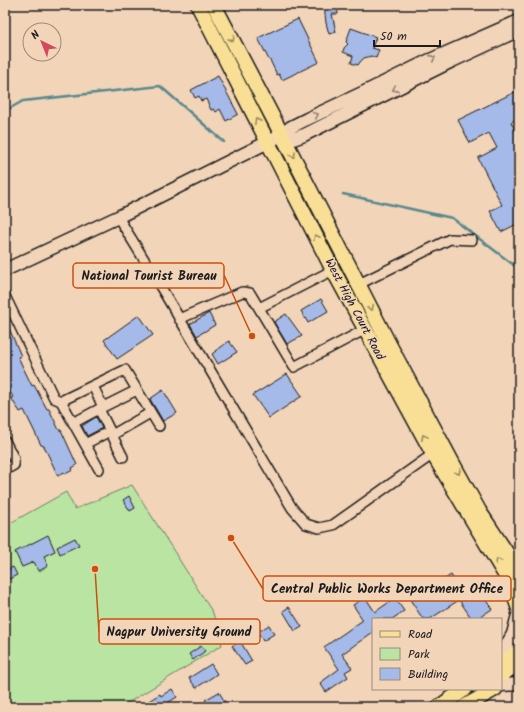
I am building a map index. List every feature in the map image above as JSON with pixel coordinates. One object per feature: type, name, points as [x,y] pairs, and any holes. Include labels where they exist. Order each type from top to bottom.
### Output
[{"type":"main road","name":"West High Court Road","points":[[198,5],[333,270],[433,454],[510,583],[519,610]]},
{"type":"main road","name":"West High Court Road","points":[[214,5],[390,346],[460,477],[479,511],[519,572]]},
{"type":"main road","points":[[5,270],[118,217],[282,135],[291,127],[307,119],[371,90],[430,60],[519,21]]},
{"type":"main road","points":[[282,135],[293,139],[304,135],[452,61],[519,30]]},
{"type":"main road","points":[[502,652],[513,634],[519,610]]},
{"type":"main road","points":[[502,663],[519,651]]},
{"type":"main road","points":[[502,674],[519,663]]},
{"type":"main road","points":[[502,679],[519,669]]},
{"type":"main road","points":[[502,684],[519,674]]},
{"type":"main road","points":[[502,685],[519,684]]},
{"type":"main road","points":[[439,707],[464,690]]},
{"type":"main road","points":[[451,707],[478,690]]},
{"type":"main road","points":[[459,707],[485,690]]},
{"type":"main road","points":[[464,707],[493,690]]},
{"type":"street","points":[[118,217],[292,508],[306,524],[319,528],[333,525],[433,454]]},
{"type":"street","points":[[359,284],[450,239],[472,240]]},
{"type":"street","points":[[258,308],[333,270]]},
{"type":"street","points":[[180,319],[242,292],[250,293],[294,367],[366,329]]},
{"type":"street","points":[[5,296],[54,398],[61,401],[99,469]]},
{"type":"street","points":[[61,401],[125,370],[158,426]]},
{"type":"street","points":[[93,386],[111,433],[123,457]]},
{"type":"street","points":[[73,423],[137,390]]},
{"type":"street","points":[[85,444],[111,433],[150,413]]},
{"type":"street","points":[[5,441],[14,459],[14,465],[5,470]]},
{"type":"green space","points":[[132,485],[213,613],[222,645],[121,707],[5,707],[5,526],[66,492],[75,509]]},
{"type":"building","points":[[324,5],[337,5],[338,14],[332,14],[336,32],[329,34]]},
{"type":"building","points":[[298,19],[319,62],[282,80],[279,74],[277,75],[258,38]]},
{"type":"building","points":[[351,28],[376,37],[372,48],[379,50],[376,58],[371,56],[364,58],[358,65],[351,63],[353,56],[343,52],[344,48],[348,44],[346,42]]},
{"type":"building","points":[[218,76],[238,114],[226,121],[220,109],[216,112],[214,109],[211,110],[206,99],[201,101],[199,96],[195,98],[191,90]]},
{"type":"building","points":[[519,90],[519,118],[511,122],[519,138],[519,223],[501,232],[490,211],[502,205],[478,158],[497,148],[489,133],[470,143],[458,120]]},
{"type":"building","points":[[321,299],[328,311],[308,323],[301,311]]},
{"type":"building","points":[[209,313],[215,325],[197,336],[190,324]]},
{"type":"building","points":[[286,314],[302,336],[287,344],[274,322]]},
{"type":"building","points":[[139,315],[153,335],[117,359],[104,340]]},
{"type":"building","points":[[5,319],[21,356],[18,357],[32,386],[34,385],[47,409],[49,409],[59,430],[61,430],[77,465],[72,468],[73,470],[65,474],[64,472],[58,476],[44,446],[41,445],[24,410],[20,412],[11,398],[13,397],[5,383]]},
{"type":"building","points":[[229,341],[237,352],[218,364],[212,354]]},
{"type":"building","points":[[287,374],[302,396],[269,418],[253,395]]},
{"type":"building","points":[[163,390],[177,413],[163,421],[150,399]]},
{"type":"building","points":[[96,417],[102,428],[87,436],[82,426]]},
{"type":"building","points":[[129,496],[135,508],[130,511],[123,500]]},
{"type":"building","points":[[48,535],[55,551],[44,556],[48,566],[39,571],[34,562],[22,567],[15,552]]},
{"type":"building","points":[[75,538],[79,545],[60,554],[57,547]]},
{"type":"building","points":[[13,567],[17,575],[5,581],[5,571]]},
{"type":"building","points":[[451,575],[461,590],[473,582],[492,609],[478,618],[471,618],[459,600],[432,618],[422,618],[411,601]]},
{"type":"building","points":[[365,597],[375,612],[395,598],[404,611],[394,618],[372,618],[372,633],[342,654],[352,668],[345,672],[348,677],[326,692],[320,683],[339,669],[324,647],[363,620],[353,605]]},
{"type":"building","points":[[289,607],[302,627],[295,631],[283,611]]},
{"type":"building","points":[[269,625],[274,634],[263,641],[258,632]]},
{"type":"building","points":[[240,641],[252,661],[245,665],[232,646]]},
{"type":"building","points":[[201,646],[205,651],[193,660],[189,654]]},
{"type":"building","points":[[211,664],[217,674],[196,688],[189,678]]},
{"type":"building","points":[[172,689],[177,697],[161,707],[139,707],[160,694],[161,696]]},
{"type":"building","points":[[219,692],[228,707],[209,707],[205,700]]},
{"type":"waterway","points":[[5,111],[23,101],[160,86],[224,142]]},
{"type":"waterway","points":[[343,194],[452,218],[519,269]]},
{"type":"place","name":"National Tourist Bureau","points":[[252,336]]},
{"type":"place","name":"Central Public Works Department Office","points":[[231,538]]},
{"type":"place","name":"Nagpur University Ground","points":[[95,569]]}]
